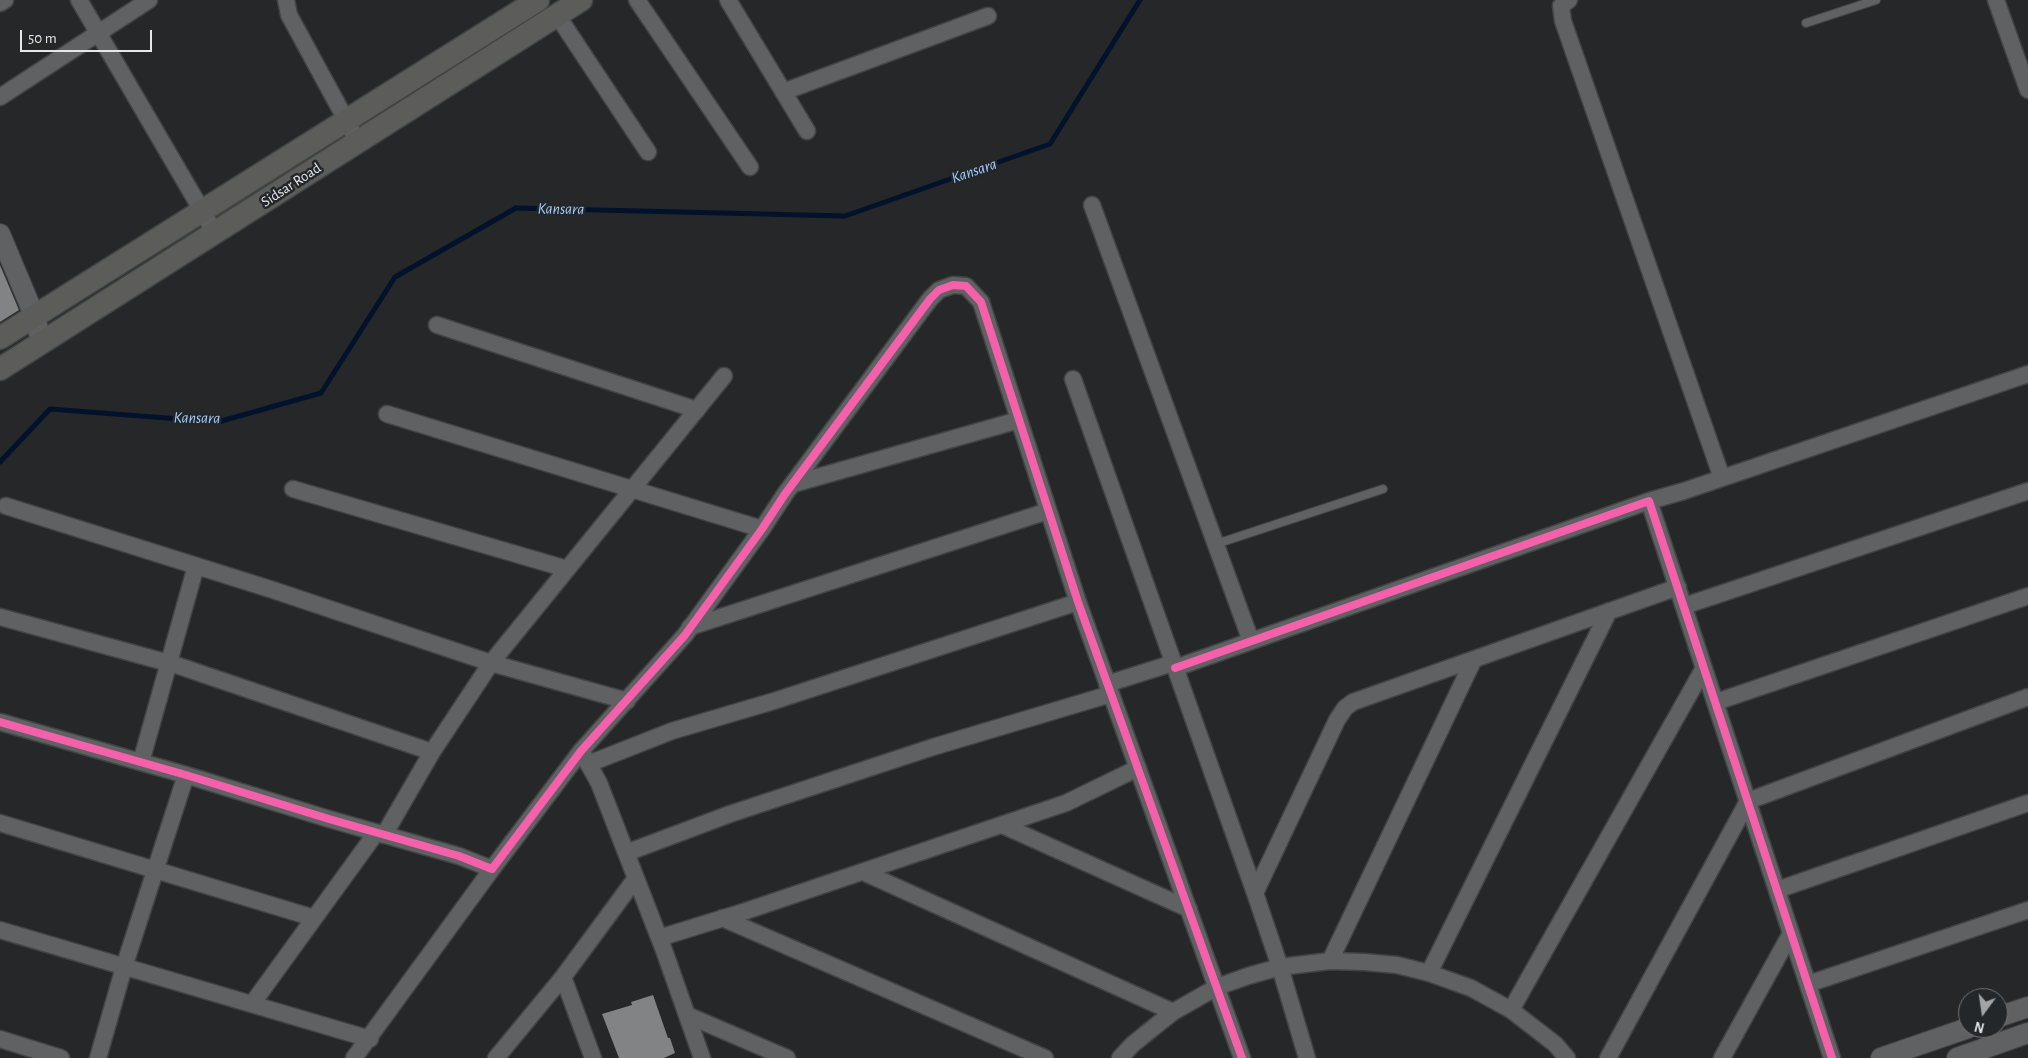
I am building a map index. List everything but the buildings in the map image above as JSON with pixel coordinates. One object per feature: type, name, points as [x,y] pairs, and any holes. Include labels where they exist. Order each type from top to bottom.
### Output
[{"type":"main road","name":"Sidsar Road","points":[[0,338],[538,0]]},
{"type":"main road","name":"Sidsar Road","points":[[0,369],[581,0]]},
{"type":"street","points":[[0,3],[5,0]]},
{"type":"street","points":[[79,0],[215,233]]},
{"type":"street","points":[[0,97],[149,0]]},
{"type":"street","points":[[286,0],[289,15],[358,142]]},
{"type":"street","points":[[637,0],[750,166]]},
{"type":"street","points":[[728,0],[807,130]]},
{"type":"street","points":[[1569,0],[1561,6],[1563,21],[1722,478]]},
{"type":"street","points":[[1996,0],[2028,90]]},
{"type":"street","points":[[557,15],[648,152]]},
{"type":"street","points":[[783,92],[988,16]]},
{"type":"street","points":[[1092,205],[1251,641]]},
{"type":"street","points":[[0,234],[34,316],[42,343]]},
{"type":"street","points":[[354,1058],[492,869],[585,758],[626,701],[690,627],[930,299],[940,290],[953,285],[966,286],[981,302],[1078,602],[1242,1058]]},
{"type":"street","points":[[437,325],[697,410]]},
{"type":"street","points":[[626,853],[730,814],[1251,641],[1649,501],[2028,374]]},
{"type":"street","points":[[252,1004],[314,918],[380,834],[491,663],[724,376]]},
{"type":"street","points":[[1073,379],[1255,894],[1308,1058]]},
{"type":"street","points":[[387,414],[762,529]]},
{"type":"street","points":[[793,484],[1019,420]]},
{"type":"street","points":[[292,489],[567,569]]},
{"type":"street","points":[[1684,606],[2028,491]]},
{"type":"street","points":[[1649,501],[1832,1058]]},
{"type":"street","points":[[6,506],[491,663],[626,701]]},
{"type":"street","points":[[690,627],[1048,511]]},
{"type":"street","points":[[140,762],[196,566]]},
{"type":"street","points":[[1255,894],[1336,720],[1345,708],[1353,702],[1678,587]]},
{"type":"street","points":[[1716,702],[2028,596]]},
{"type":"street","points":[[585,758],[774,701],[1078,602]]},
{"type":"street","points":[[1429,973],[1609,611]]},
{"type":"street","points":[[0,617],[168,662],[432,752]]},
{"type":"street","points":[[1330,961],[1474,659]]},
{"type":"street","points":[[1511,1010],[1704,668]]},
{"type":"street","points":[[1608,1058],[1748,801],[2028,697]]},
{"type":"street","points":[[0,722],[459,856],[492,869]]},
{"type":"street","points":[[585,758],[599,783],[688,1014],[702,1058]]},
{"type":"street","points":[[659,938],[863,872],[1066,803],[1138,768]]},
{"type":"street","points":[[98,1058],[154,870],[186,775]]},
{"type":"street","points":[[1777,890],[2028,803]]},
{"type":"street","points":[[0,823],[314,918]]},
{"type":"street","points":[[1002,825],[1189,909]]},
{"type":"street","points":[[863,872],[1173,1012]]},
{"type":"street","points":[[496,1058],[563,977],[636,878]]},
{"type":"street","points":[[1808,984],[2028,910]]},
{"type":"street","points":[[722,918],[1045,1058]]},
{"type":"street","points":[[0,930],[370,1038]]},
{"type":"street","points":[[1722,1058],[1791,933]]},
{"type":"street","points":[[1120,1058],[1133,1044],[1173,1012],[1218,987],[1280,967],[1330,961],[1388,964],[1429,973],[1471,988],[1511,1010],[1555,1044],[1567,1058]]},
{"type":"street","points":[[563,977],[593,1058]]},
{"type":"street","points":[[1957,1058],[2025,1034],[2013,1012]]},
{"type":"street","points":[[688,1014],[787,1058]]},
{"type":"street","points":[[1881,1058],[1958,1031]]},
{"type":"street","points":[[0,1039],[61,1058]]},
{"type":"lane","points":[[1806,23],[1876,0]]},
{"type":"lane","points":[[1216,544],[1383,489]]},
{"type":"waterway","name":"Kansara","points":[[0,462],[50,409],[218,422],[321,393],[395,277],[516,208],[845,216],[1050,144],[1140,0]]},
{"type":"cycle path","points":[[0,722],[459,856],[492,869],[581,751],[685,635],[785,494],[930,299],[939,290],[953,285],[966,286],[981,302],[1078,602],[1242,1058]]},
{"type":"cycle path","points":[[1175,668],[1649,501],[1832,1058]]}]
